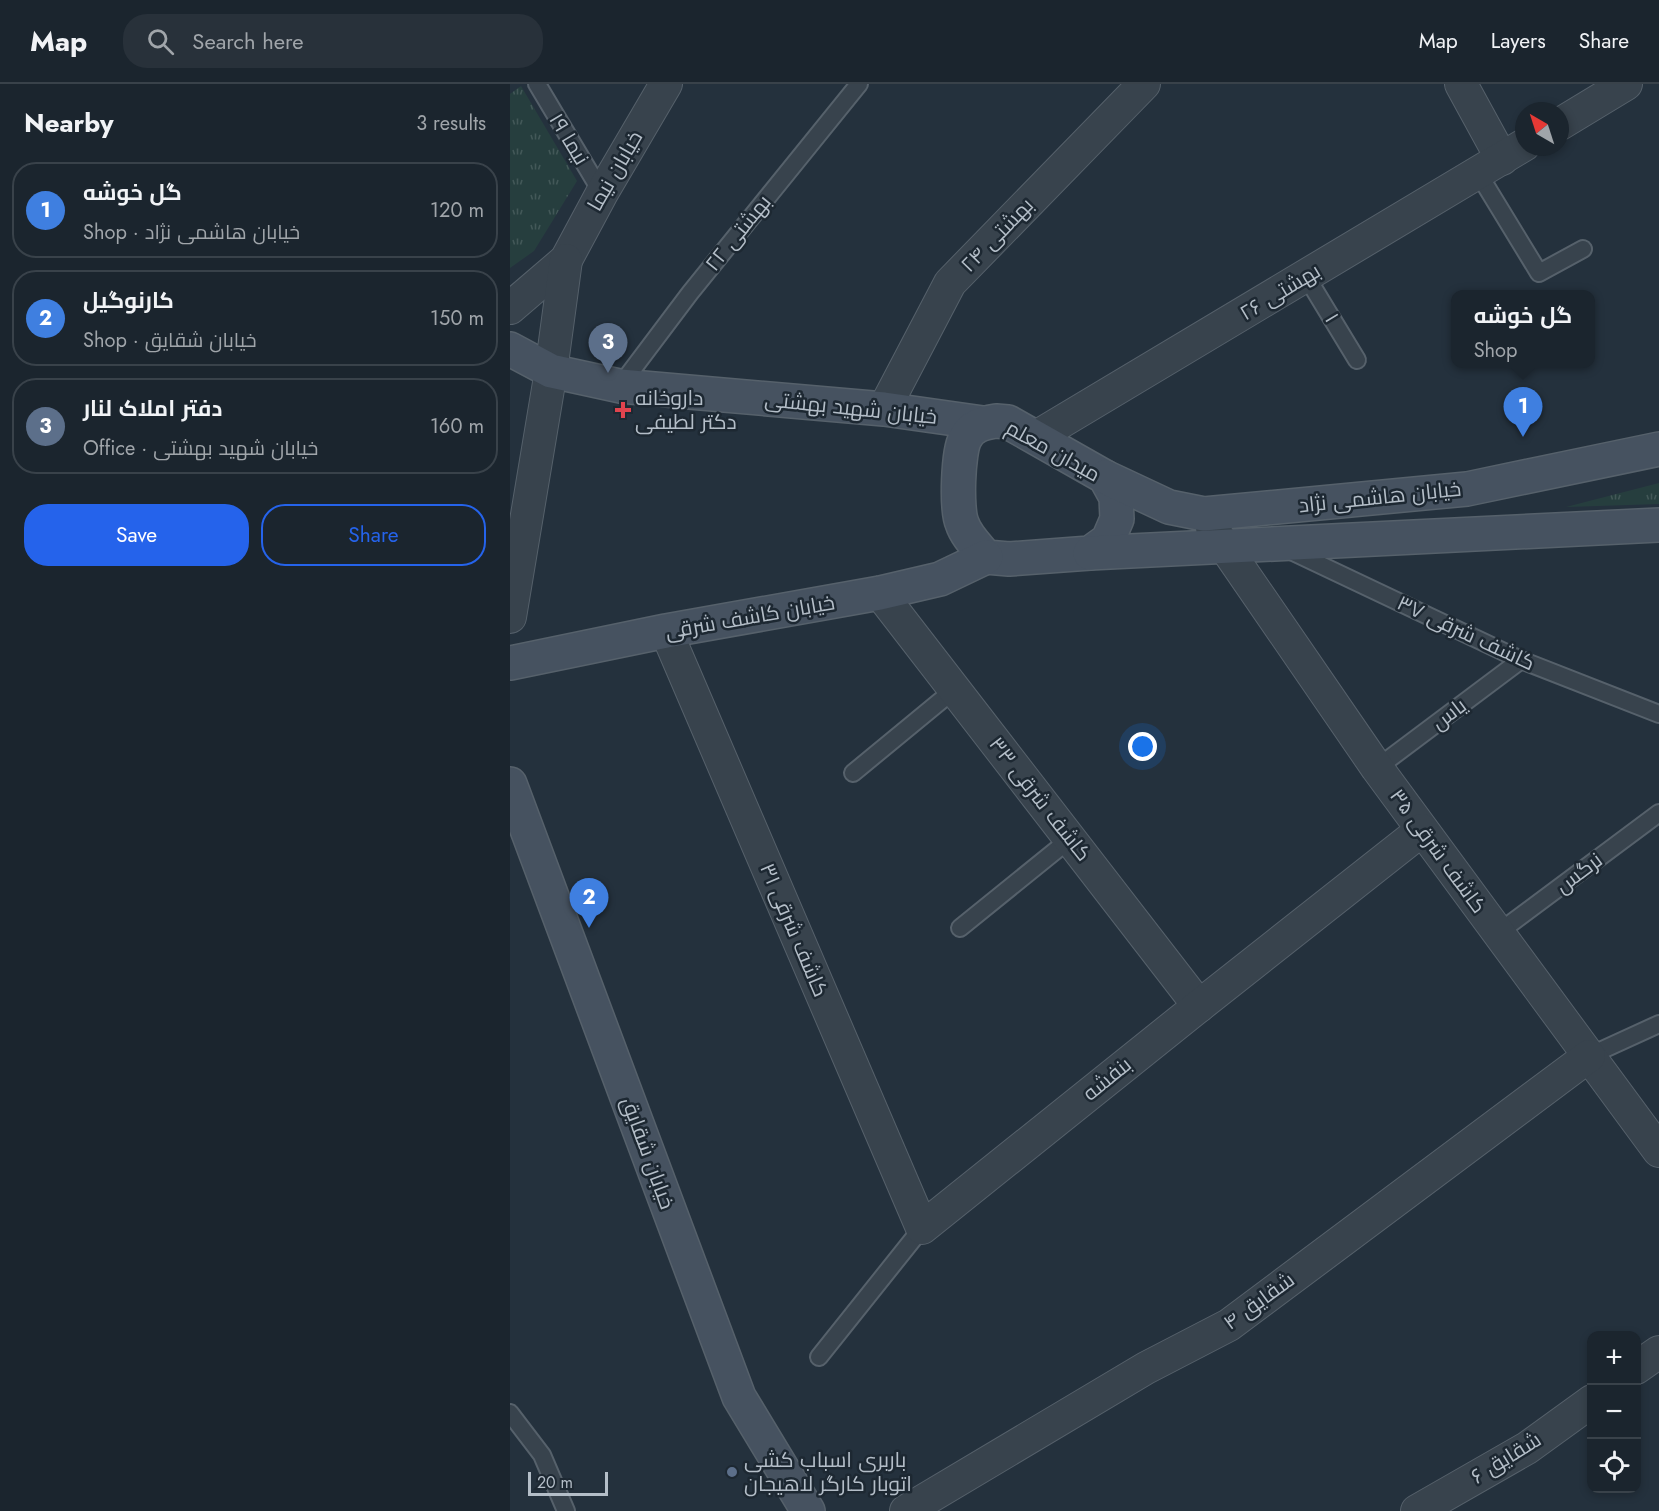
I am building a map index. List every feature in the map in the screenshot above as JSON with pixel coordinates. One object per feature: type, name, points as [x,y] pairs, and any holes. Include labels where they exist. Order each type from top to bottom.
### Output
[{"type":"main road","name":"خیابان شهید بهشتی","points":[[510,349],[551,372],[620,386],[884,409],[983,423]]},
{"type":"main road","name":"میدان معلم","points":[[986,557],[961,522],[959,476],[965,438],[976,426],[996,421],[1008,422],[1105,477],[1116,497],[1117,519],[1107,540],[1090,554]]},
{"type":"main road","name":"خیابان هاشمی نژاد","points":[[1105,477],[1169,507],[1204,514],[1467,489],[1659,449]]},
{"type":"main road","points":[[986,557],[1010,559],[1659,525]]},
{"type":"main road","name":"خیابان کاشف شرقی","points":[[510,663],[666,631],[880,593],[940,579],[986,557]]},
{"type":"main road","name":"خیابان شقایق","points":[[510,784],[739,1397],[808,1511]]},
{"type":"street","name":"بهشتی ۲۴","points":[[884,409],[950,283],[1144,84]]},
{"type":"street","points":[[1461,84],[1501,159]]},
{"type":"street","points":[[1569,119],[1626,84]]},
{"type":"street","name":"خیابان نیما","points":[[510,308],[566,260],[664,85]]},
{"type":"street","name":"بهشتی ۲۶","points":[[1036,437],[1501,159]]},
{"type":"street","name":"خیابان نیما","points":[[510,617],[551,372],[566,260]]},
{"type":"street","name":"کاشف شرقی ۳۵","points":[[1204,514],[1377,768],[1589,1056],[1655,1139]]},
{"type":"street","name":"کاشف شرقی ۳۳","points":[[880,593],[1198,1006]]},
{"type":"street","name":"کاشف شرقی ۳۱","points":[[666,631],[922,1228]]},
{"type":"street","name":"بنفشه","points":[[922,1228],[1198,1006],[1422,830]]},
{"type":"street","name":"شقایق ۴","points":[[906,1511],[1146,1368],[1229,1325],[1589,1056]]},
{"type":"street","points":[[1641,1365],[1659,1352]]},
{"type":"street","name":"شقایق ۶","points":[[1417,1511],[1527,1448],[1587,1405]]},
{"type":"lane","name":"نیما ۱۹","points":[[537,84],[602,194]]},
{"type":"lane","name":"بهشتی ۲۲","points":[[620,386],[690,293],[859,84]]},
{"type":"lane","points":[[1501,159],[1539,273],[1583,249]]},
{"type":"lane","name":"۱","points":[[1306,276],[1357,360]]},
{"type":"lane","name":"کاشف شرقی ۳۷","points":[[1277,544],[1521,660],[1659,714]]},
{"type":"lane","name":"یاس","points":[[1377,768],[1521,660]]},
{"type":"lane","points":[[853,773],[955,689]]},
{"type":"lane","name":"نرگس","points":[[1498,933],[1659,813]]},
{"type":"lane","points":[[960,928],[1070,839]]},
{"type":"lane","points":[[1589,1056],[1659,1024]]},
{"type":"lane","name":"بنفشه","points":[[819,1357],[922,1228]]},
{"type":"lane","points":[[510,1413],[542,1455],[566,1511]]},
{"type":"green space","points":[[521,86],[577,181],[534,251],[510,268],[510,94]]},
{"type":"green space","points":[[1659,483],[1659,504],[1566,507]]},
{"type":"place","name":"دفتر املاک لنار","points":[[608,373]]},
{"type":"place","name":"داروخانه دکتر لطیفی","points":[[623,410]]},
{"type":"place","name":"گل خوشه","points":[[1523,437]]},
{"type":"place","name":"کارنوگیل","points":[[589,928]]},
{"type":"place","name":"باربری اسباب کشی اتوبار کارگر لاهیجان","points":[[732,1472]]}]
